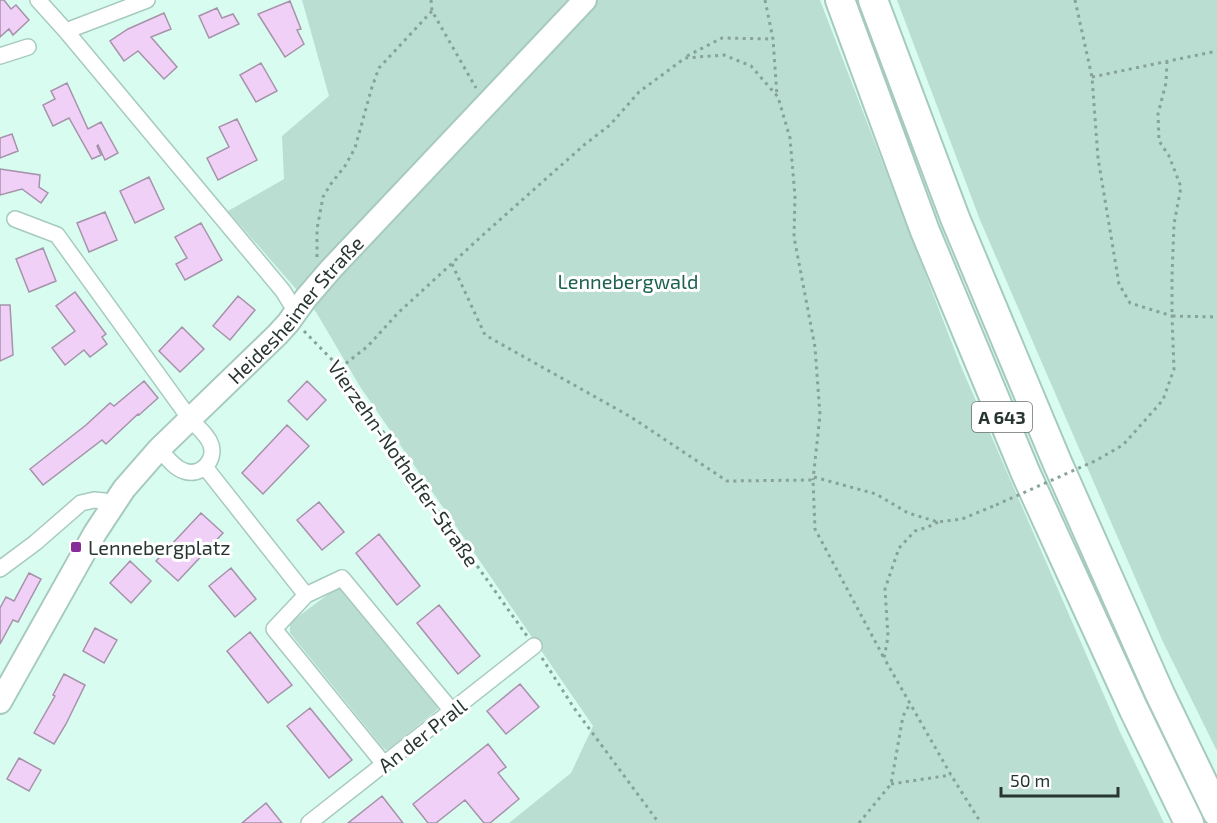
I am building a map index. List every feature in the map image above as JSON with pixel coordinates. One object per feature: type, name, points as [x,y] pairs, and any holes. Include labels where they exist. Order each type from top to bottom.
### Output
[{"type":"highway","name":"A 643","points":[[840,0],[925,231],[1026,474],[1134,710],[1189,823]]},
{"type":"highway","name":"A 643","points":[[873,0],[955,218],[1057,462],[1160,694],[1217,812]]},
{"type":"main road","name":"Heidesheimer Straße","points":[[190,419],[261,352],[288,323],[331,269],[585,0]]},
{"type":"main road","points":[[0,702],[112,506],[145,464],[190,419]]},
{"type":"street","points":[[38,0],[283,291],[296,312]]},
{"type":"street","points":[[66,31],[147,0]]},
{"type":"street","points":[[0,56],[28,47]]},
{"type":"street","points":[[15,219],[57,235],[212,447],[211,459],[205,467],[191,473],[178,469],[159,449]]},
{"type":"street","points":[[205,467],[306,595]]},
{"type":"street","points":[[0,568],[35,543],[81,503],[94,500],[104,501],[112,506]]},
{"type":"street","points":[[384,764],[274,629],[306,595],[342,578],[452,711]]},
{"type":"street","name":"An der Prall","points":[[309,823],[534,646]]},
{"type":"path","points":[[431,0],[432,12],[484,106]]},
{"type":"path","points":[[765,0],[773,39],[778,97],[790,138],[795,196],[794,237],[815,347],[820,415],[813,478],[815,529],[884,658],[981,823]]},
{"type":"path","points":[[1075,0],[1092,77],[1098,158],[1119,284],[1130,303],[1172,316],[1217,317]]},
{"type":"path","points":[[317,262],[317,229],[323,197],[355,148],[379,68],[432,12]]},
{"type":"path","points":[[340,368],[368,346],[398,313],[584,145],[610,125],[639,92],[685,58],[722,38],[773,39]]},
{"type":"path","points":[[1092,77],[1217,51]]},
{"type":"path","points":[[685,58],[724,55],[742,62],[751,66],[778,97]]},
{"type":"path","points":[[884,658],[888,637],[885,589],[899,548],[915,531],[938,522],[962,519],[1097,460],[1123,445],[1163,400],[1174,369],[1172,276],[1174,224],[1181,187],[1170,156],[1159,141],[1158,114],[1166,83],[1167,62]]},
{"type":"path","points":[[452,264],[486,335],[632,417],[728,481],[813,478],[876,494],[908,513],[938,522]]},
{"type":"path","name":"Vierzehn-Nothelfer-Straße","points":[[296,312],[302,328],[340,368],[411,473],[534,646],[574,708],[659,823]]},
{"type":"path","points":[[859,823],[891,784],[903,716],[910,704]]},
{"type":"path","points":[[891,784],[951,775]]},
{"type":"green space","name":"Lennebergwald","points":[[302,0],[820,0],[960,364],[1120,732],[1164,823],[509,823],[571,773],[593,726],[359,385],[316,312],[228,211],[284,179],[282,136],[329,96]]},
{"type":"green space","points":[[897,0],[1217,0],[1217,751],[1163,642],[980,220]]},
{"type":"green space","points":[[338,587],[342,588],[439,707],[386,750],[290,633],[292,621]]},
{"type":"building","points":[[0,0],[4,0],[11,9],[16,5],[29,20],[13,35],[9,29],[0,37]]},
{"type":"building","points":[[290,1],[301,29],[297,30],[304,44],[285,57],[258,14]]},
{"type":"building","points":[[217,8],[222,18],[233,14],[239,24],[209,38],[199,16]]},
{"type":"building","points":[[164,13],[171,29],[151,37],[177,67],[164,79],[138,51],[124,61],[110,41],[128,29]]},
{"type":"building","points":[[261,63],[277,91],[256,102],[240,75]]},
{"type":"building","points":[[67,83],[88,129],[101,122],[118,153],[105,160],[98,145],[101,155],[92,159],[69,118],[53,126],[43,105],[55,99],[51,91]]},
{"type":"building","points":[[237,119],[257,160],[218,180],[207,158],[229,147],[219,127]]},
{"type":"building","points":[[12,134],[18,151],[0,158],[0,138]]},
{"type":"building","points":[[0,169],[40,175],[39,187],[48,193],[41,203],[22,189],[0,195]]},
{"type":"building","points":[[149,177],[164,209],[135,223],[120,191]]},
{"type":"building","points":[[105,212],[117,240],[89,252],[77,223]]},
{"type":"building","points":[[201,223],[222,260],[185,280],[176,264],[187,258],[175,237]]},
{"type":"building","points":[[43,248],[56,281],[29,292],[16,259]]},
{"type":"building","points":[[75,292],[106,334],[102,337],[107,344],[90,357],[84,350],[65,365],[52,348],[75,331],[56,306]]},
{"type":"building","points":[[238,296],[255,310],[230,340],[213,326]]},
{"type":"building","points":[[0,305],[10,305],[13,355],[0,361]]},
{"type":"building","points":[[182,327],[204,349],[180,372],[159,351]]},
{"type":"building","points":[[144,381],[158,398],[106,444],[102,440],[43,485],[30,469],[110,403],[114,406]]},
{"type":"building","points":[[307,381],[326,400],[307,420],[288,401]]},
{"type":"building","points":[[287,425],[309,446],[263,494],[242,473]]},
{"type":"building","points":[[319,502],[344,532],[322,550],[297,520]]},
{"type":"building","points":[[201,513],[223,533],[178,581],[156,561]]},
{"type":"building","points":[[379,534],[420,586],[397,605],[356,553]]},
{"type":"building","points":[[130,561],[151,581],[131,603],[110,583]]},
{"type":"building","points":[[231,568],[256,599],[235,617],[209,586]]},
{"type":"building","points":[[29,573],[41,579],[18,622],[13,620],[0,644],[0,608],[6,597],[14,601]]},
{"type":"building","points":[[439,605],[480,656],[458,674],[417,623]]},
{"type":"building","points":[[95,628],[117,640],[104,663],[83,651]]},
{"type":"building","points":[[250,632],[292,685],[268,703],[227,651]]},
{"type":"building","points":[[64,674],[85,685],[54,744],[34,733],[55,696],[53,695]]},
{"type":"building","points":[[520,684],[539,707],[506,734],[487,711]]},
{"type":"building","points":[[310,708],[352,760],[329,778],[287,726]]},
{"type":"building","points":[[488,744],[506,767],[498,773],[519,799],[490,823],[484,823],[465,800],[436,823],[428,823],[413,804]]},
{"type":"building","points":[[19,758],[41,770],[29,791],[7,779]]},
{"type":"building","points":[[382,796],[403,823],[348,823]]},
{"type":"building","points":[[266,803],[282,823],[242,823]]},
{"type":"place","name":"Lennebergplatz","points":[[76,547]]}]
